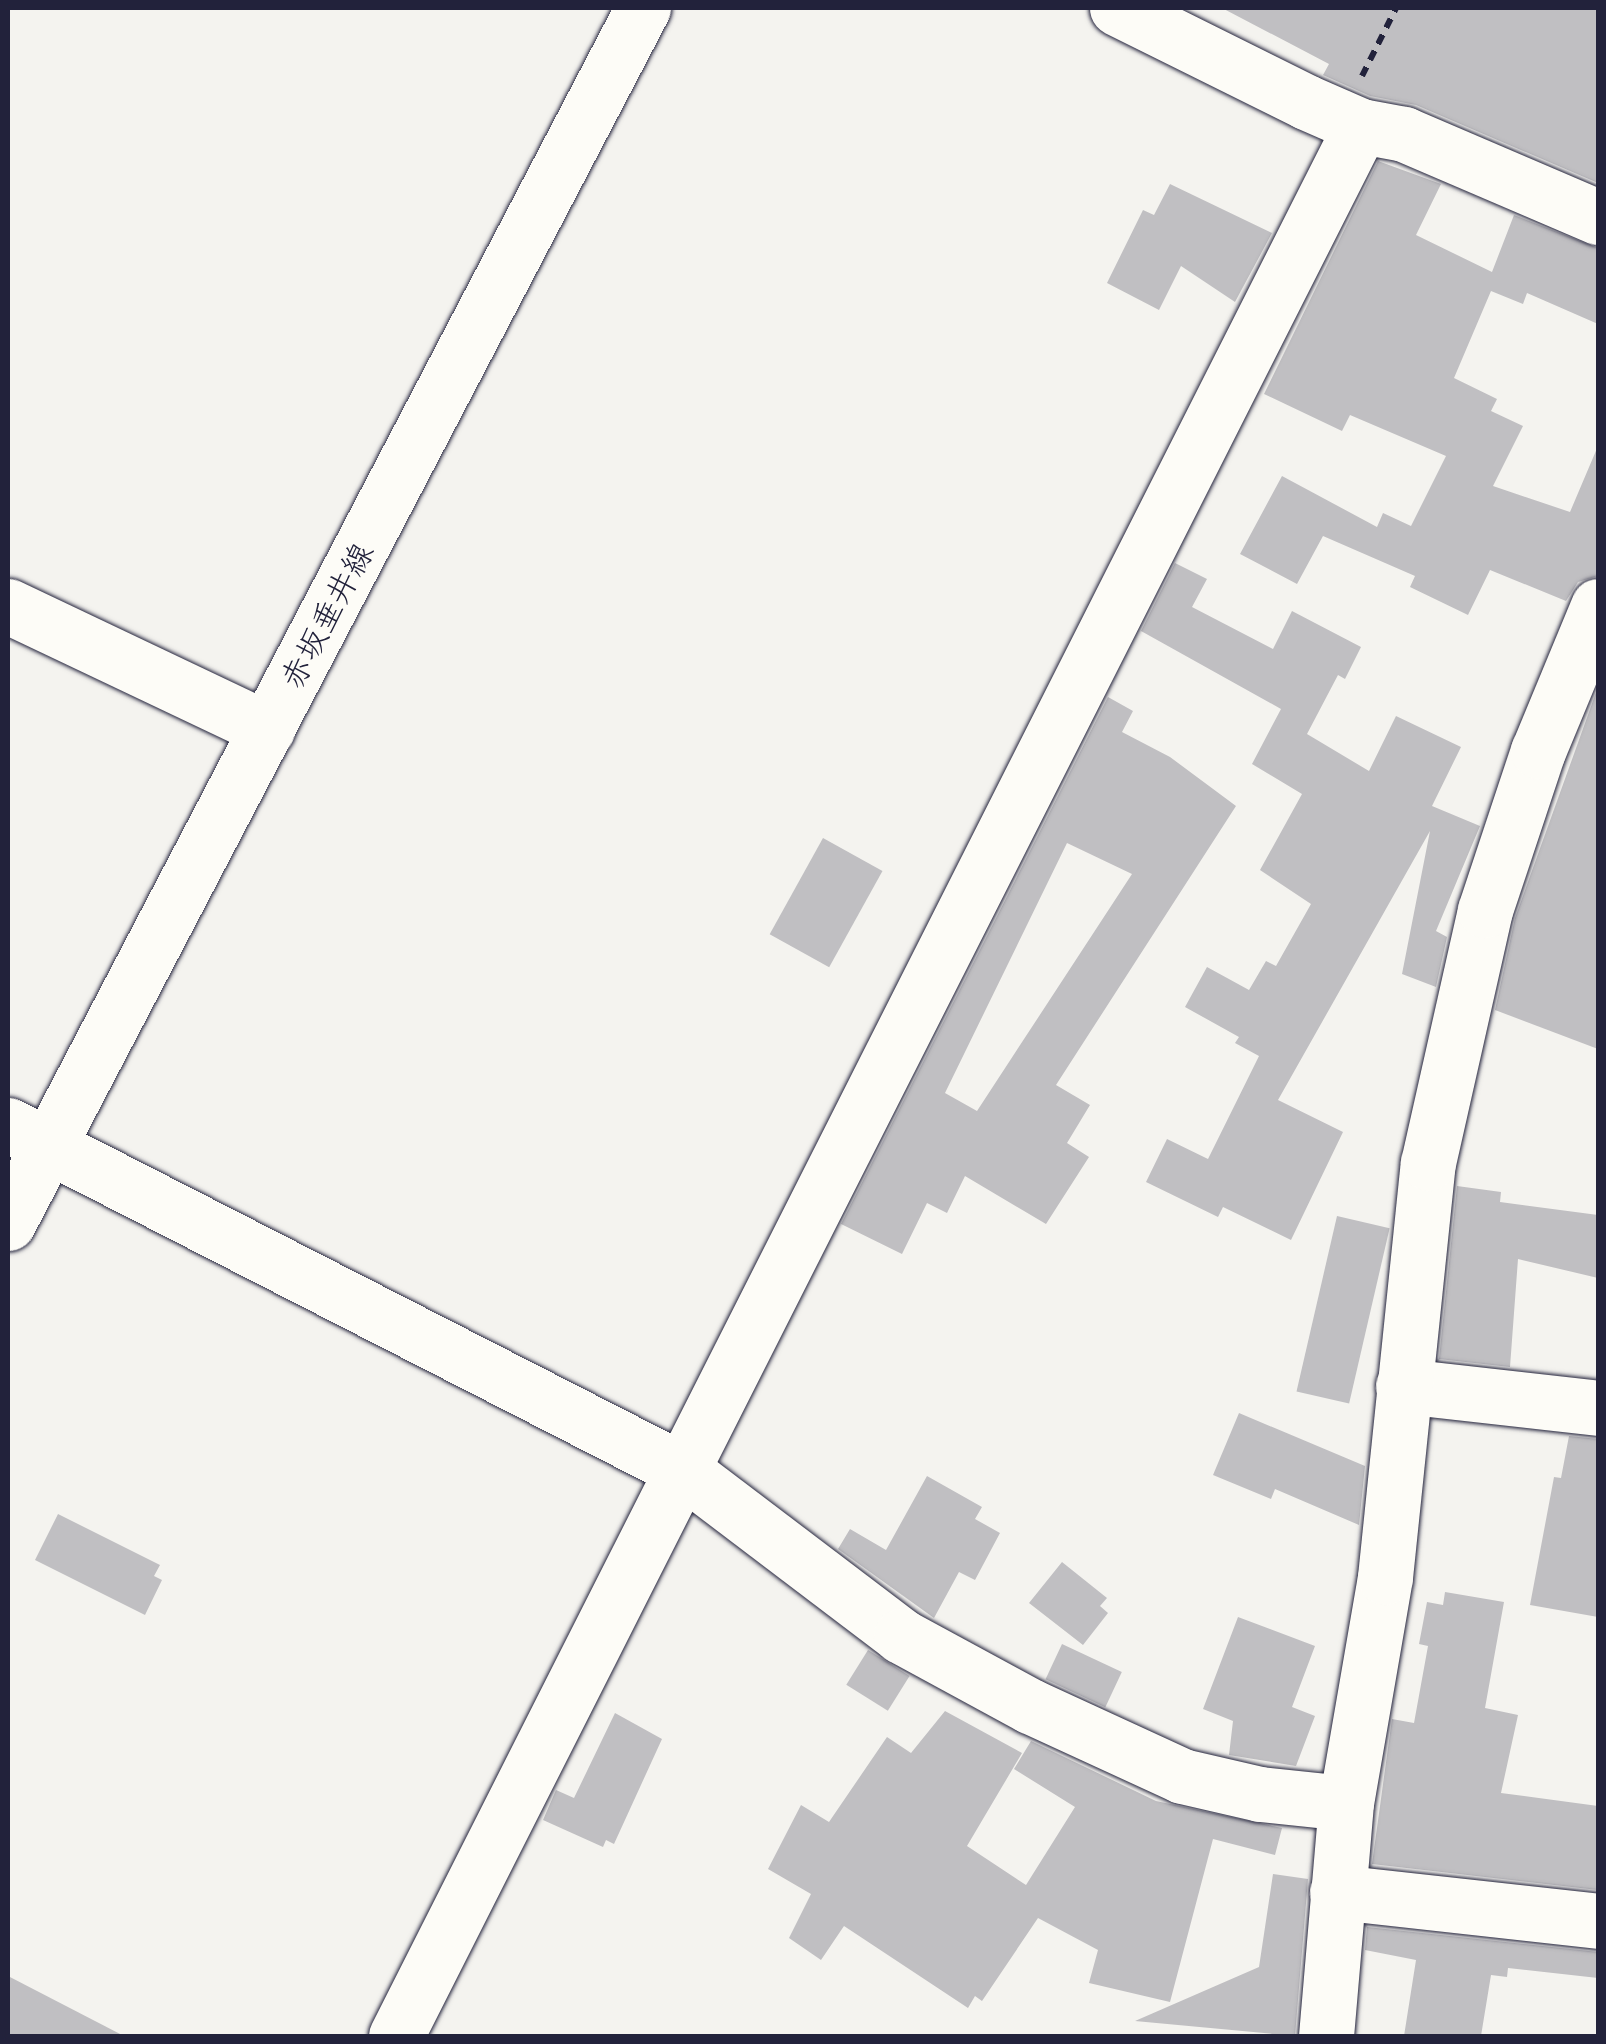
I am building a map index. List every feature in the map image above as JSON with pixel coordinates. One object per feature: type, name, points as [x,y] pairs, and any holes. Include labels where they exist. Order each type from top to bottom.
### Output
[{"type":"street","name":"赤坂垂井線","points":[[8,1223],[27,1135],[268,729],[643,8]]},
{"type":"street","points":[[1117,8],[1351,122],[1404,134],[1598,217]]},
{"type":"street","points":[[396,2036],[684,1471],[1351,122]]},
{"type":"street","points":[[1326,2036],[1346,1803],[1385,1576],[1428,1163],[1486,910],[1538,751],[1598,606]]},
{"type":"street","points":[[14,624],[268,729]]},
{"type":"street","points":[[27,1135],[684,1471],[901,1636],[1030,1706],[1182,1776],[1260,1794],[1346,1803]]},
{"type":"street","points":[[1404,1386],[1598,1408]]},
{"type":"street","points":[[1337,1892],[1598,1921]]},
{"type":"path","points":[[1351,122],[1396,8]]},
{"type":"building","points":[[1222,8],[1598,8],[1598,183],[1416,105],[1370,96],[1323,75],[1329,64]]},
{"type":"building","points":[[1378,161],[1441,184],[1416,235],[1492,272],[1514,215],[1598,248],[1598,324],[1527,293],[1523,304],[1491,291],[1454,378],[1497,399],[1491,411],[1523,426],[1493,486],[1570,512],[1598,446],[1598,576],[1578,582],[1566,601],[1490,570],[1468,615],[1410,587],[1415,576],[1323,536],[1297,584],[1240,554],[1282,476],[1377,527],[1383,513],[1411,526],[1446,456],[1350,415],[1342,431],[1264,394]]},
{"type":"building","points":[[1170,184],[1272,233],[1235,302],[1181,266],[1159,310],[1107,283],[1143,210],[1154,215]]},
{"type":"building","points":[[1175,563],[1207,579],[1192,607],[1273,649],[1292,611],[1361,647],[1345,679],[1338,675],[1307,734],[1369,771],[1396,716],[1461,747],[1432,806],[1480,826],[1436,931],[1447,937],[1436,987],[1402,974],[1430,831],[1278,1100],[1343,1132],[1291,1240],[1223,1207],[1218,1217],[1146,1182],[1167,1139],[1208,1159],[1259,1056],[1235,1043],[1239,1037],[1185,1007],[1207,967],[1249,990],[1266,961],[1276,966],[1311,904],[1260,870],[1302,794],[1252,764],[1281,709],[1141,631]]},
{"type":"building","points":[[1598,687],[1598,1049],[1495,1010],[1515,918]]},
{"type":"building","points":[[1108,697],[1133,711],[1122,732],[1170,757],[1236,806],[1056,1085],[1090,1105],[1067,1143],[1089,1157],[1046,1224],[965,1176],[947,1213],[927,1203],[902,1254],[841,1224]],"holes":[[[1067,843],[1132,874],[977,1111],[945,1093]]]},
{"type":"building","points":[[823,838],[882,871],[829,967],[770,934]]},
{"type":"building","points":[[1457,1186],[1501,1192],[1500,1202],[1598,1215],[1598,1278],[1518,1259],[1510,1367],[1439,1359]]},
{"type":"building","points":[[1337,1216],[1390,1228],[1349,1404],[1297,1391]]},
{"type":"building","points":[[1239,1413],[1365,1466],[1359,1525],[1275,1489],[1271,1499],[1213,1475]]},
{"type":"building","points":[[1569,1436],[1598,1439],[1598,1617],[1530,1605],[1554,1477],[1561,1478]]},
{"type":"building","points":[[927,1476],[982,1507],[975,1519],[1000,1533],[975,1580],[959,1572],[934,1618],[838,1549],[850,1529],[886,1550]]},
{"type":"building","points":[[58,1514],[160,1565],[154,1576],[162,1580],[145,1615],[35,1560]]},
{"type":"building","points":[[1062,1562],[1107,1598],[1100,1606],[1108,1613],[1083,1645],[1029,1603]]},
{"type":"building","points":[[1445,1592],[1504,1602],[1485,1708],[1518,1715],[1501,1793],[1598,1806],[1598,1890],[1372,1864],[1392,1719],[1414,1723],[1428,1646],[1419,1644],[1427,1602],[1443,1605]]},
{"type":"building","points":[[1238,1617],[1315,1646],[1292,1707],[1315,1716],[1296,1766],[1229,1755],[1233,1721],[1203,1709]]},
{"type":"building","points":[[1062,1644],[1122,1672],[1105,1707],[1046,1679]]},
{"type":"building","points":[[868,1650],[910,1676],[888,1711],[846,1685]]},
{"type":"building","points":[[945,1711],[1022,1753],[967,1846],[1026,1885],[1075,1807],[1014,1769],[1031,1741],[1156,1801],[1282,1828],[1275,1855],[1213,1839],[1170,2002],[1089,1983],[1098,1950],[1038,1918],[982,2001],[975,1996],[968,2008],[844,1926],[821,1960],[789,1938],[811,1894],[768,1869],[801,1805],[829,1822],[887,1737],[911,1753]]},
{"type":"building","points":[[615,1713],[662,1739],[614,1844],[606,1840],[603,1847],[543,1820],[556,1790],[574,1798]]},
{"type":"building","points":[[1273,1874],[1308,1879],[1295,2036],[1135,2021],[1259,1967]]},
{"type":"building","points":[[1367,1927],[1598,1952],[1598,1978],[1508,1968],[1507,1977],[1491,1975],[1481,2036],[1404,2036],[1416,1960],[1365,1950]]},
{"type":"building","points":[[8,1976],[124,2036],[8,2036]]}]
